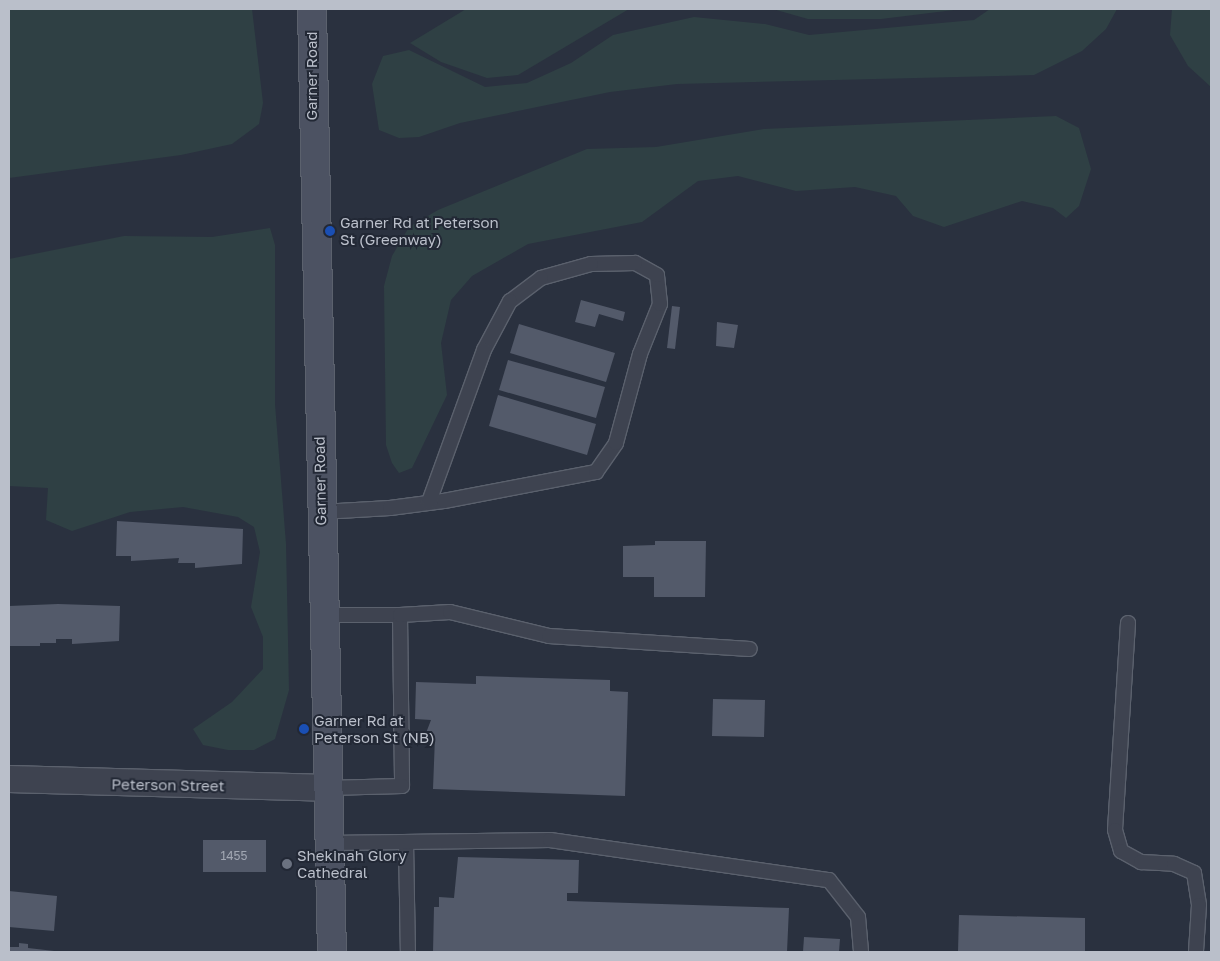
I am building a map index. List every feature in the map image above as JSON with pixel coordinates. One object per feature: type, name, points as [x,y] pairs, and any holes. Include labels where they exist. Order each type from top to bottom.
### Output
[{"type":"main road","name":"Garner Road","points":[[312,9],[323,615],[332,952]]},
{"type":"street","name":"Peterson Street","points":[[9,779],[327,788]]},
{"type":"lane","points":[[321,512],[429,502],[596,472],[616,443],[640,354],[660,304],[657,275],[634,263],[591,264],[541,278],[510,301],[484,350],[429,502]]},
{"type":"lane","points":[[323,615],[400,615],[450,612],[549,636],[750,649]]},
{"type":"lane","points":[[327,788],[402,786],[400,615]]},
{"type":"lane","points":[[1128,623],[1115,830],[1121,851],[1141,862],[1174,864],[1194,873],[1199,905],[1196,952]]},
{"type":"lane","points":[[329,843],[550,840],[829,880],[858,917],[861,952]]},
{"type":"lane","points":[[406,842],[408,952]]},
{"type":"shaded area","points":[[9,9],[252,9],[263,103],[259,124],[232,144],[181,155],[9,178]]},
{"type":"shaded area","points":[[466,9],[629,9],[518,75],[487,78],[441,62],[410,43]]},
{"type":"shaded area","points":[[773,9],[962,9],[881,19],[808,19]]},
{"type":"shaded area","points":[[990,9],[1117,9],[1106,29],[1082,51],[1034,75],[677,84],[610,92],[460,123],[419,137],[399,138],[379,130],[372,84],[383,56],[409,50],[485,87],[527,83],[571,63],[613,35],[694,17],[765,24],[809,35],[974,20]]},
{"type":"shaded area","points":[[1172,9],[1211,9],[1211,87],[1188,66],[1170,35]]},
{"type":"shaded area","points":[[1056,116],[1079,128],[1091,169],[1079,206],[1066,218],[1053,208],[1022,201],[944,227],[913,216],[896,196],[855,187],[796,191],[738,176],[698,181],[642,222],[528,244],[472,276],[451,300],[441,343],[447,395],[412,468],[399,473],[392,463],[386,445],[384,286],[392,256],[409,227],[438,210],[587,149],[656,147],[764,129]]},
{"type":"shaded area","points":[[270,228],[275,245],[275,404],[286,544],[289,690],[275,739],[254,750],[228,750],[203,745],[193,729],[232,702],[263,669],[263,637],[251,607],[260,552],[254,527],[238,517],[183,507],[130,512],[72,531],[46,520],[48,488],[9,486],[9,259],[124,236],[212,237]]},
{"type":"building","points":[[581,300],[625,312],[623,321],[599,314],[595,327],[575,322]]},
{"type":"building","points":[[672,306],[680,307],[675,349],[667,348]]},
{"type":"building","points":[[717,322],[738,325],[734,348],[716,346]]},
{"type":"building","points":[[519,324],[615,353],[606,382],[510,353]]},
{"type":"building","points":[[508,360],[605,387],[596,418],[499,390]]},
{"type":"building","points":[[498,395],[596,424],[587,455],[489,426]]},
{"type":"building","points":[[117,521],[243,529],[242,564],[195,568],[195,563],[178,563],[179,558],[131,561],[131,556],[116,556]]},
{"type":"building","points":[[655,541],[706,541],[705,597],[654,597],[654,577],[623,577],[623,546],[655,545]]},
{"type":"building","points":[[58,604],[120,606],[119,641],[72,644],[72,639],[56,639],[56,643],[40,643],[40,646],[9,646],[9,606]]},
{"type":"building","points":[[476,676],[610,680],[610,691],[628,692],[625,796],[433,789],[435,737],[426,733],[431,720],[415,719],[416,682],[476,684]]},
{"type":"building","points":[[713,699],[765,700],[764,737],[712,736]]},
{"type":"building","points":[[203,840],[266,840],[266,872],[203,872]]},
{"type":"building","points":[[458,857],[579,860],[578,893],[567,893],[567,901],[789,908],[787,952],[433,952],[434,907],[439,907],[439,897],[454,898]]},
{"type":"building","points":[[9,891],[57,896],[54,931],[9,927]]},
{"type":"building","points":[[959,915],[1085,918],[1085,952],[958,952]]},
{"type":"building","points":[[804,937],[840,939],[839,952],[803,952]]},
{"type":"building","points":[[19,943],[28,944],[28,948],[63,952],[9,952],[9,947],[19,947]]},
{"type":"place","name":"Garner Rd at Peterson St (Greenway)","points":[[330,231]]},
{"type":"place","name":"Garner Rd at Peterson St (NB)","points":[[304,729]]},
{"type":"place","name":"Shekinah Glory Cathedral","points":[[287,864]]}]
